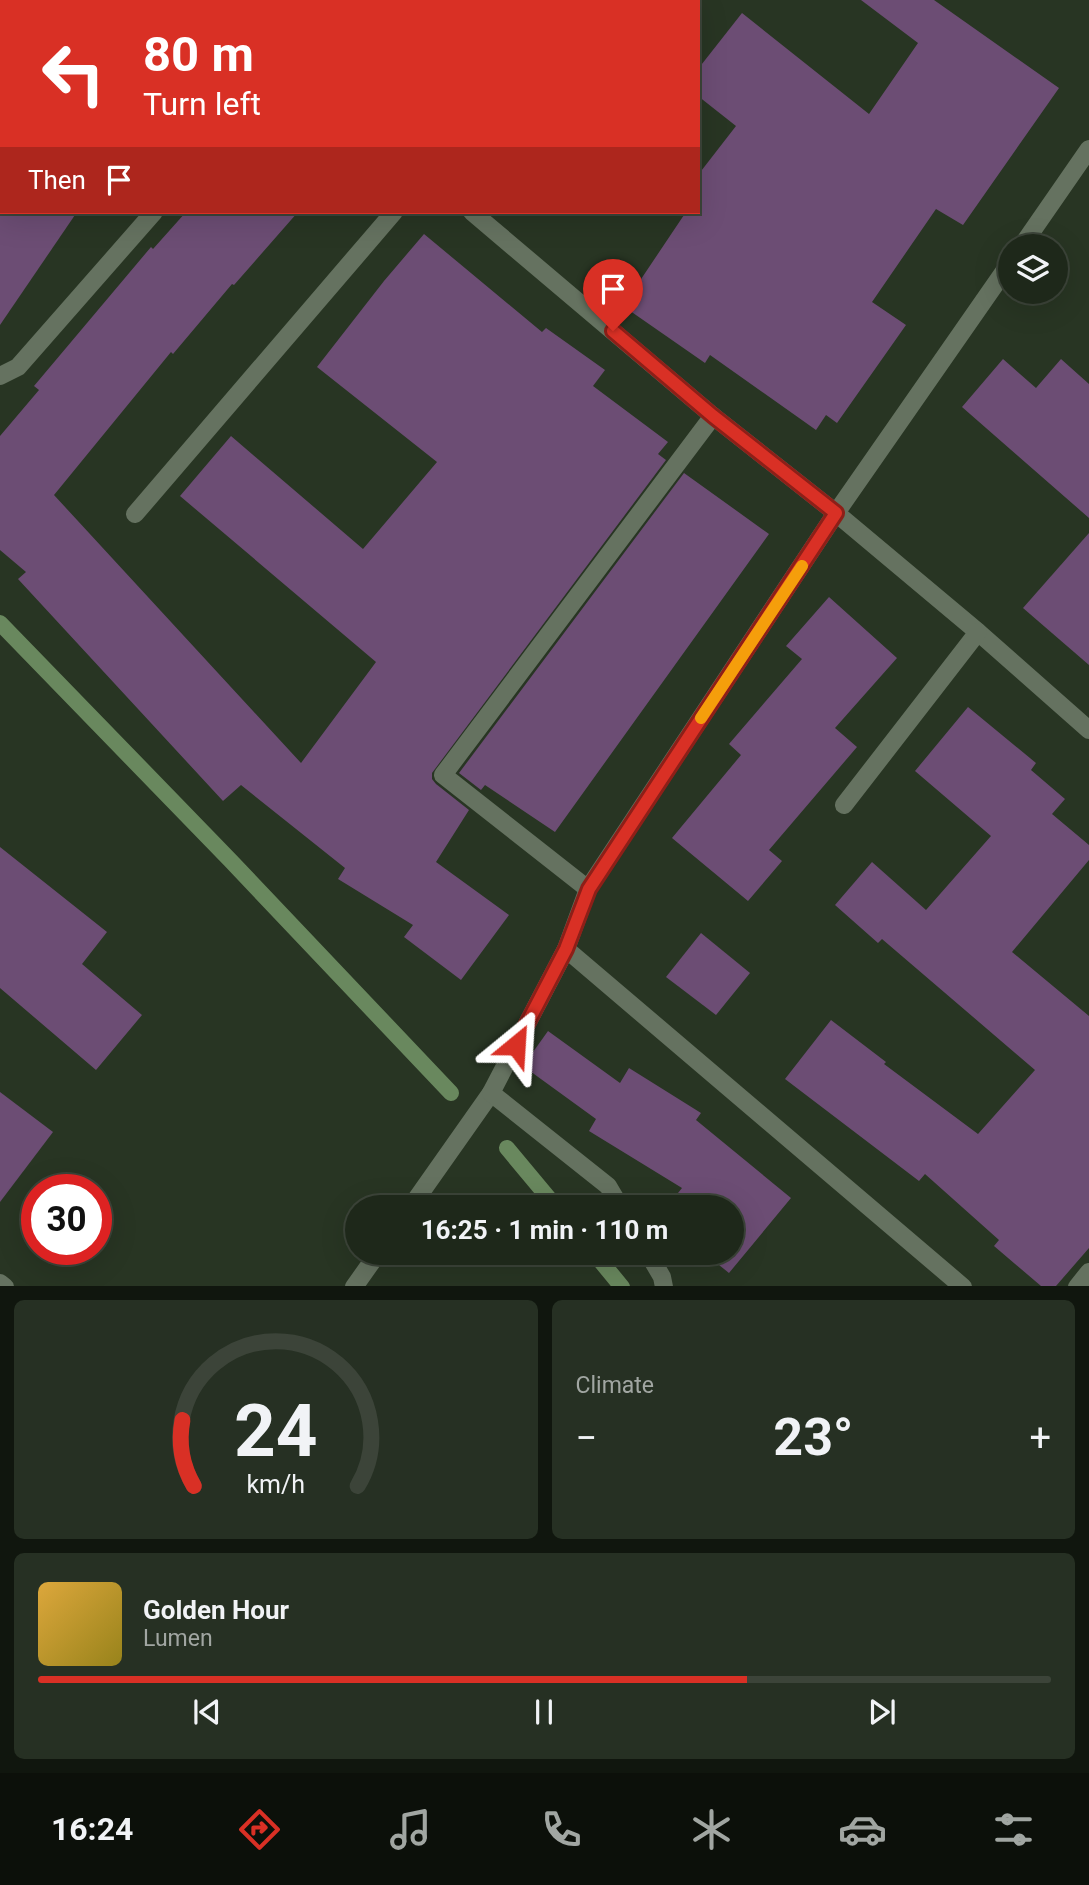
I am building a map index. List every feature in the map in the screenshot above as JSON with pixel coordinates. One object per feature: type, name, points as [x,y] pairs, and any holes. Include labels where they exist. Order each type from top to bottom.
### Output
[{"type":"street","points":[[1030,234],[1089,149]]},
{"type":"street","points":[[0,376],[18,367],[152,214]]},
{"type":"street","points":[[135,514],[392,214]]},
{"type":"street","points":[[474,214],[713,416],[836,513],[978,632],[1089,730]]},
{"type":"street","points":[[419,1195],[491,1093],[566,949],[589,889],[836,513],[998,280]]},
{"type":"street","points":[[589,889],[443,775],[713,416]]},
{"type":"street","points":[[844,805],[978,632]]},
{"type":"street","points":[[566,949],[963,1286]]},
{"type":"street","points":[[491,1093],[608,1186],[613,1195]]},
{"type":"street","points":[[354,1286],[369,1265]]},
{"type":"street","points":[[655,1265],[664,1286]]},
{"type":"street","points":[[1077,1286],[1089,1272]]},
{"type":"street","points":[[0,1283],[5,1286]]},
{"type":"building","points":[[861,0],[934,0],[1059,88],[963,225],[936,209],[872,302],[906,325],[837,423],[826,415],[816,430],[710,355],[705,363],[623,306],[685,214],[700,214],[700,172],[736,126],[700,98],[700,66],[742,13],[869,114],[918,43]]},
{"type":"building","points":[[0,214],[76,214],[0,325]]},
{"type":"building","points":[[184,214],[296,214],[173,354],[171,352],[54,495],[301,763],[376,662],[180,496],[231,436],[363,549],[437,462],[317,367],[424,234],[542,332],[546,328],[605,370],[593,386],[668,442],[658,454],[666,460],[432,773],[436,784],[469,810],[436,862],[509,915],[461,980],[404,937],[413,925],[338,879],[345,868],[241,785],[223,801],[18,579],[26,572],[0,550],[0,436],[39,390],[34,386],[151,247],[153,249]]},
{"type":"building","points":[[1003,359],[1036,388],[1061,359],[1089,384],[1089,518],[962,407]]},
{"type":"building","points":[[684,473],[769,534],[555,832],[485,785],[481,790],[459,773]]},
{"type":"building","points":[[1089,533],[1089,665],[1023,608]]},
{"type":"building","points":[[829,597],[897,658],[835,728],[857,747],[769,850],[782,861],[748,901],[672,838],[741,755],[729,744],[802,659],[786,646]]},
{"type":"building","points":[[968,707],[1036,763],[1031,770],[1065,799],[1052,814],[1089,845],[1089,860],[1012,952],[1089,1016],[1089,1248],[1056,1286],[1041,1286],[994,1246],[999,1240],[925,1174],[919,1181],[785,1079],[831,1020],[886,1062],[884,1064],[978,1134],[1035,1070],[882,939],[878,943],[835,905],[872,862],[926,910],[991,836],[915,771]]},
{"type":"building","points":[[0,847],[107,932],[82,964],[142,1015],[96,1070],[0,988]]},
{"type":"building","points":[[701,933],[750,973],[716,1015],[666,977]]},
{"type":"building","points":[[548,1031],[620,1083],[629,1068],[701,1113],[696,1120],[791,1198],[744,1255],[744,1195],[676,1195],[682,1188],[589,1131],[596,1119],[523,1066]]},
{"type":"building","points":[[0,1092],[53,1132],[0,1202]]},
{"type":"building","points":[[719,1265],[736,1265],[729,1273]]},
{"type":"waterway","points":[[0,623],[451,1093]]},
{"type":"waterway","points":[[507,1148],[546,1195]]},
{"type":"waterway","points":[[604,1265],[621,1286]]},
{"type":"slow traffic","points":[[701,718],[802,566]]},
{"type":"route","points":[[516,1045],[566,949],[589,889],[836,513],[713,416],[613,331]]}]
